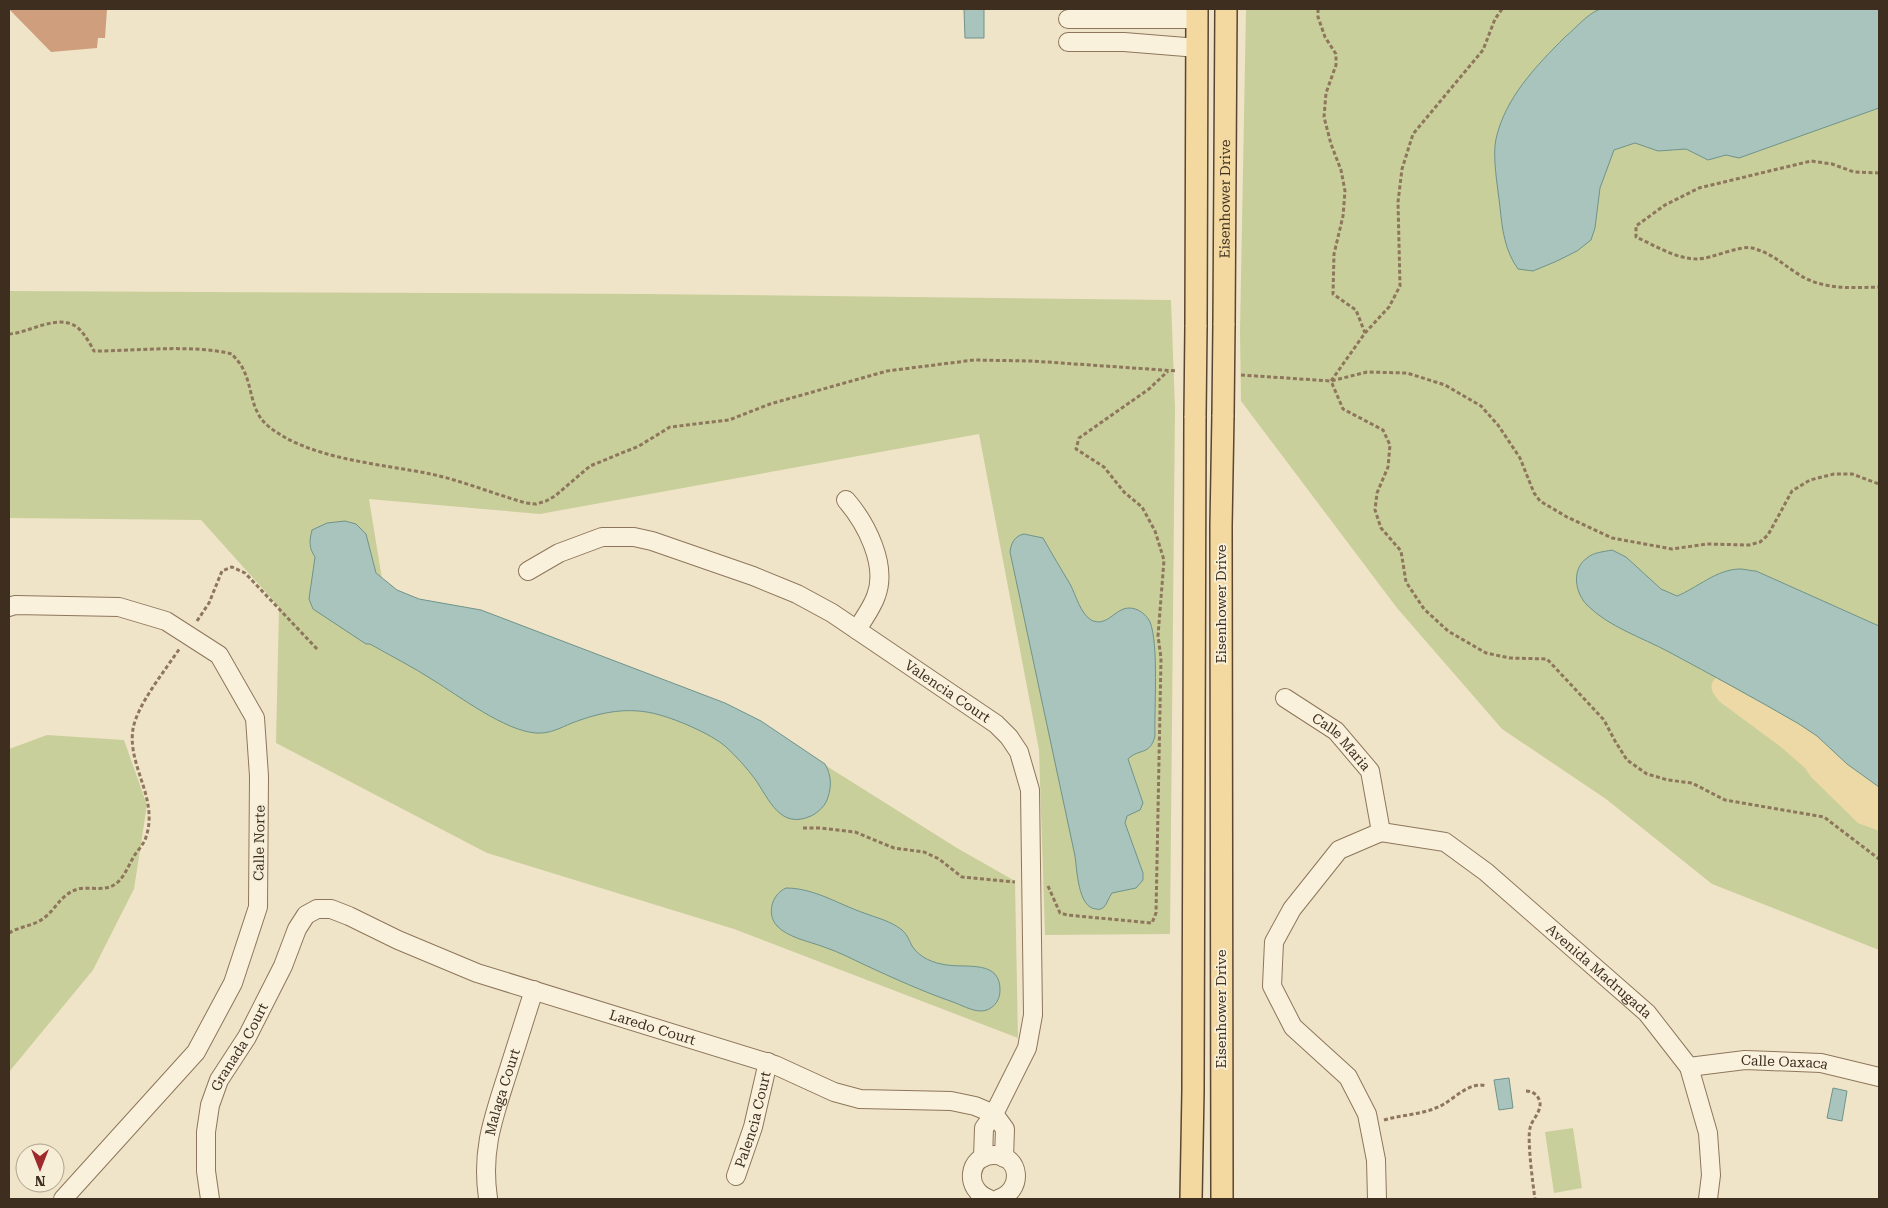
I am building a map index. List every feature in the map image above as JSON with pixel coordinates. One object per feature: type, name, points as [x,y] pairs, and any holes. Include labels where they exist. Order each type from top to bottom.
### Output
[{"type":"main road","name":"Eisenhower Drive","points":[[1222,1199],[1221,526],[1226,9]]},
{"type":"main road","name":"Eisenhower Drive","points":[[1191,1199],[1197,14]]},
{"type":"main road","points":[[1197,14],[1211,29],[1213,104],[1226,130]]},
{"type":"street","points":[[1068,19],[1124,19],[1197,14]]},
{"type":"street","points":[[1124,19],[1124,42]]},
{"type":"street","points":[[1068,42],[1124,42],[1198,48]]},
{"type":"street","points":[[846,500],[860,516],[869,534],[880,579],[876,596],[857,630]]},
{"type":"street","name":"Valencia Court","points":[[528,571],[559,553],[583,543],[602,538],[634,537],[652,541],[744,573],[797,594],[832,613],[996,724],[1009,737],[1019,752],[1030,790],[1033,1015],[1030,1033],[1020,1063],[994,1114],[984,1128],[983,1158],[972,1171],[973,1186],[994,1199],[1015,1186],[1016,1179],[1013,1165],[1004,1158]]},
{"type":"street","name":"Calle Norte","points":[[9,607],[15,605],[119,607],[166,621],[219,655],[255,718],[259,776],[258,907],[233,983],[196,1052],[63,1199]]},
{"type":"street","name":"Calle Maria","points":[[1285,698],[1336,731],[1370,771],[1381,832]]},
{"type":"street","points":[[1377,1199],[1376,1160],[1367,1114],[1348,1077],[1293,1027],[1272,986],[1274,942],[1292,909],[1339,850],[1381,832]]},
{"type":"street","name":"Avenida Madrugada","points":[[1381,832],[1445,842],[1486,872],[1647,1013],[1690,1066],[1708,1133],[1711,1175],[1708,1199]]},
{"type":"street","name":"Laredo Court","points":[[317,909],[332,910],[349,916],[438,958],[477,973],[768,1062],[834,1092],[860,1099],[951,1101],[975,1106],[994,1114]]},
{"type":"street","name":"Granada Court","points":[[210,1199],[206,1171],[206,1132],[210,1105],[219,1080],[247,1037],[283,966],[297,929],[306,915],[317,909]]},
{"type":"street","name":"Malaga Court","points":[[488,1198],[485,1177],[487,1145],[492,1122],[534,990]]},
{"type":"street","name":"Calle Oaxaca","points":[[1690,1066],[1745,1060],[1821,1063],[1879,1077]]},
{"type":"street","name":"Palencia Court","points":[[736,1176],[753,1127],[768,1062]]},
{"type":"street","points":[[983,1158],[994,1155],[1004,1158],[1005,1129],[994,1114]]},
{"type":"path","points":[[1318,9],[1318,17],[1325,37],[1336,54],[1336,65],[1326,93],[1324,117],[1331,144],[1341,170],[1345,191],[1343,216],[1334,254],[1333,294],[1356,310],[1365,333]]},
{"type":"path","points":[[1331,381],[1365,333],[1389,307],[1400,286],[1398,202],[1402,169],[1413,134],[1483,50],[1495,19],[1502,9]]},
{"type":"path","points":[[1879,173],[1854,172],[1832,164],[1811,161],[1699,188],[1665,205],[1636,226],[1636,237],[1678,255],[1697,259],[1750,247],[1774,256],[1796,273],[1817,283],[1838,288],[1879,287]]},
{"type":"path","points":[[9,334],[24,332],[57,322],[69,323],[79,328],[94,351],[174,349],[221,351],[232,354],[244,369],[251,398],[258,413],[267,425],[288,438],[308,448],[431,474],[526,504],[546,501],[555,496],[590,466],[639,446],[670,427],[729,420],[770,404],[886,371],[974,360],[1032,361],[1178,371]]},
{"type":"path","points":[[803,828],[855,832],[894,848],[924,852],[939,860],[962,877],[1014,882],[1042,882],[1049,887],[1060,913],[1067,915],[1152,923],[1156,913],[1161,658],[1158,636],[1164,560],[1154,531],[1142,506],[1124,492],[1104,467],[1076,449],[1079,438],[1149,389],[1169,370]]},
{"type":"path","points":[[1236,375],[1331,381],[1367,372],[1407,373],[1445,385],[1481,406],[1498,425],[1520,458],[1534,493],[1540,502],[1567,518],[1612,538],[1672,549],[1707,544],[1749,545],[1760,542],[1768,535],[1792,491],[1810,480],[1834,474],[1852,474],[1879,484]]},
{"type":"path","points":[[1331,381],[1343,409],[1383,430],[1390,445],[1388,467],[1378,493],[1375,510],[1381,528],[1400,551],[1406,582],[1424,608],[1448,631],[1486,653],[1510,658],[1547,659],[1604,720],[1614,741],[1627,760],[1647,774],[1668,780],[1692,783],[1725,800],[1824,817],[1879,859]]},
{"type":"path","points":[[9,932],[41,920],[48,915],[59,900],[68,894],[79,889],[100,889],[116,883],[143,844],[148,826],[149,807],[132,742],[135,720],[141,707],[209,603],[222,571],[232,567],[245,572],[318,650]]},
{"type":"path","points":[[1369,1126],[1402,1114],[1418,1114],[1432,1110],[1472,1086],[1481,1084],[1486,1086]]},
{"type":"path","points":[[1526,1091],[1536,1095],[1540,1102],[1539,1110],[1530,1127],[1536,1199]]},
{"type":"green space","points":[[1246,9],[1879,9],[1879,950],[1712,884],[1606,799],[1502,729],[1397,608],[1241,401],[1240,331]]},
{"type":"green space","points":[[9,291],[646,294],[1171,300],[1175,408],[1170,934],[1045,935],[1039,750],[979,434],[540,514],[369,499],[384,591],[525,627],[763,726],[957,848],[1015,881],[1018,1038],[734,929],[487,853],[276,743],[279,607],[201,520],[9,518]]},
{"type":"green space","points":[[47,735],[124,740],[147,805],[134,889],[93,970],[9,1072],[9,749]]},
{"type":"green space","points":[[1573,1128],[1582,1188],[1554,1193],[1545,1132]]},
{"type":"sand","points":[[1716,678],[1817,736],[1847,764],[1879,787],[1879,831],[1858,823],[1811,777],[1805,768],[1781,747],[1720,702],[1711,687]]},
{"type":"water","points":[[964,9],[984,9],[984,38],[965,38]]},
{"type":"water","points":[[1600,9],[1879,9],[1879,108],[1739,158],[1726,155],[1708,160],[1686,149],[1658,151],[1635,143],[1614,150],[1600,188],[1595,228],[1591,240],[1577,251],[1533,271],[1518,269],[1510,255],[1503,232],[1495,154],[1500,124],[1514,96],[1543,59],[1586,18]]},
{"type":"water","points":[[345,521],[356,524],[366,534],[376,573],[397,590],[419,599],[481,610],[725,703],[761,721],[825,764],[830,776],[829,793],[826,803],[811,816],[791,819],[783,816],[771,803],[748,770],[725,746],[694,728],[676,720],[649,712],[615,711],[572,723],[546,733],[524,731],[497,720],[418,671],[370,644],[366,644],[313,609],[309,599],[315,557],[310,545],[312,530],[327,523]]},
{"type":"water","points":[[1024,534],[1043,538],[1087,617],[1097,622],[1102,622],[1119,611],[1132,608],[1139,610],[1146,616],[1153,632],[1155,736],[1147,749],[1128,759],[1143,803],[1140,810],[1127,816],[1125,823],[1143,873],[1143,880],[1136,888],[1112,893],[1105,906],[1100,909],[1090,907],[1082,895],[1010,552],[1014,541]]},
{"type":"water","points":[[1612,550],[1626,557],[1661,589],[1677,596],[1723,572],[1740,569],[1756,571],[1879,626],[1879,787],[1847,764],[1817,736],[1799,724],[1669,652],[1615,626],[1596,613],[1587,605],[1580,594],[1576,581],[1577,575],[1582,563],[1590,556]]},
{"type":"water","points":[[786,888],[816,894],[893,924],[904,932],[919,954],[932,961],[947,965],[973,966],[989,970],[995,974],[999,981],[1000,995],[997,1002],[985,1011],[970,1009],[909,985],[835,951],[787,934],[777,926],[771,910],[774,899]]},
{"type":"water","points":[[1509,1078],[1513,1108],[1499,1110],[1494,1080]]},
{"type":"water","points":[[1833,1088],[1847,1091],[1842,1121],[1827,1118]]},
{"type":"building","points":[[9,9],[107,9],[105,38],[98,38],[97,48],[51,52]]}]
